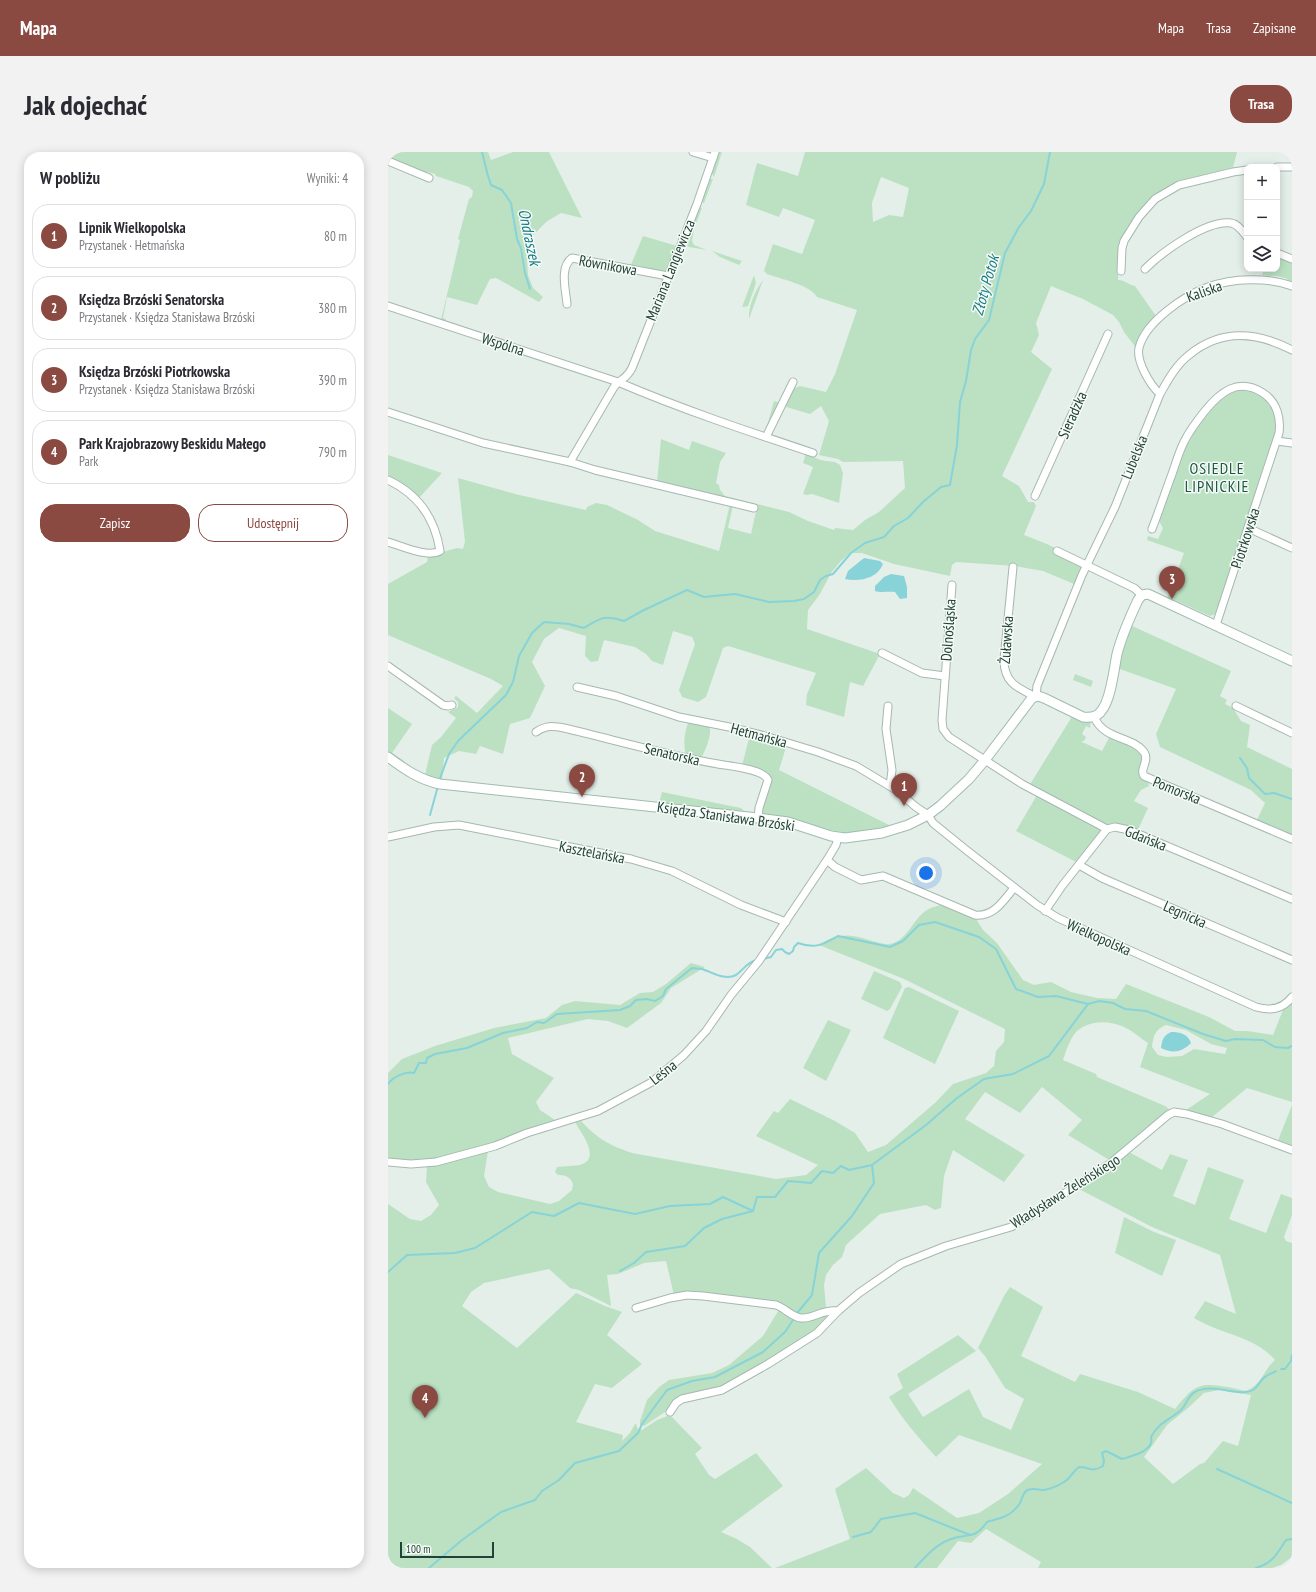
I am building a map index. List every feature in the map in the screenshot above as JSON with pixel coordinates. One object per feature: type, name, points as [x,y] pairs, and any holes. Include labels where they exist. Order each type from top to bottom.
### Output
[{"type":"street","points":[[693,152],[714,155]]},
{"type":"street","name":"Mariana Langiewicza","points":[[618,382],[626,378],[632,368],[714,155]]},
{"type":"street","points":[[388,161],[429,178]]},
{"type":"street","points":[[1280,167],[1292,167]]},
{"type":"street","points":[[1121,271],[1122,248],[1124,241],[1136,221],[1155,199],[1178,184],[1244,170]]},
{"type":"street","points":[[1145,269],[1159,256],[1199,231],[1216,224],[1231,223],[1238,226],[1246,236]]},
{"type":"street","points":[[1280,254],[1292,259]]},
{"type":"street","name":"Równikowa","points":[[567,304],[564,273],[568,262],[572,258],[668,276]]},
{"type":"street","name":"Kaliska","points":[[1160,394],[1148,379],[1139,356],[1139,349],[1142,340],[1159,318],[1180,301],[1200,290],[1224,283],[1264,279],[1292,286]]},
{"type":"street","name":"Wspólna","points":[[388,306],[618,382],[649,395],[813,453]]},
{"type":"street","name":"Sieradzka","points":[[1035,496],[1108,334]]},
{"type":"street","name":"Lubelska","points":[[1087,566],[1112,513],[1160,394],[1178,366],[1188,355],[1222,337],[1233,335],[1252,335],[1272,340],[1292,350]]},
{"type":"street","points":[[570,462],[618,382]]},
{"type":"street","points":[[766,437],[793,382]]},
{"type":"street","name":"Piotrkowska","points":[[1152,529],[1184,440],[1214,399],[1223,392],[1240,386],[1250,387],[1266,395],[1272,402],[1279,417],[1280,426],[1277,441],[1216,625]]},
{"type":"street","points":[[388,412],[483,443],[570,462],[595,470],[754,508]]},
{"type":"street","points":[[1277,441],[1292,443]]},
{"type":"street","points":[[388,480],[411,494],[428,515],[436,534],[440,551],[436,553],[426,553],[388,542]]},
{"type":"street","points":[[1248,528],[1292,548]]},
{"type":"street","points":[[1057,551],[1134,588],[1142,595]]},
{"type":"street","points":[[1087,566],[1037,686],[1036,696],[1044,698],[1083,717],[1094,717],[1100,713],[1104,707],[1123,636],[1138,600],[1142,595],[1148,594],[1292,661]]},
{"type":"street","name":"Żuławska","points":[[1013,567],[1004,671],[1014,685],[1036,696]]},
{"type":"street","name":"Dolnośląska","points":[[952,584],[942,720],[943,729],[948,737],[984,760]]},
{"type":"street","name":"Dolnośląska","points":[[882,653],[922,673],[945,676]]},
{"type":"street","points":[[388,666],[444,705],[452,705]]},
{"type":"street","name":"Hetmańska","points":[[577,687],[616,696],[673,715],[734,728],[818,752],[856,766],[890,786],[928,815]]},
{"type":"street","name":"Księdza Stanisława Brzóski","points":[[388,757],[416,776],[438,783],[758,818],[788,822],[838,838],[854,838],[882,833],[908,825],[928,815],[952,796],[984,760],[1028,701],[1036,696]]},
{"type":"street","points":[[888,706],[886,729],[892,770],[890,786]]},
{"type":"street","points":[[1236,706],[1292,733]]},
{"type":"street","name":"Pomorska","points":[[1094,717],[1098,726],[1104,731],[1132,744],[1143,751],[1146,757],[1146,764],[1142,771],[1144,776],[1292,840]]},
{"type":"street","name":"Senatorska","points":[[536,732],[552,725],[683,758],[762,773],[767,777],[768,784],[759,808],[758,818]]},
{"type":"street","name":"Gdańska","points":[[984,760],[1043,796],[1108,830],[1115,827],[1129,830],[1292,900]]},
{"type":"street","name":"Wielkopolska","points":[[928,815],[933,823],[1014,888],[1045,911],[1058,918],[1256,1007],[1264,1009],[1278,1008],[1289,1001],[1292,997]]},
{"type":"street","name":"Kasztelańska","points":[[388,837],[434,827],[459,825],[631,859],[678,873],[741,905],[786,922]]},
{"type":"street","points":[[1045,911],[1062,886],[1108,830]]},
{"type":"street","name":"Leśna","points":[[388,1162],[411,1164],[436,1162],[495,1146],[546,1127],[581,1117],[616,1102],[652,1082],[684,1055],[706,1031],[786,922],[836,845],[838,838]]},
{"type":"street","points":[[826,860],[835,867],[861,880],[883,876],[975,915],[982,915],[993,911],[1014,888]]},
{"type":"street","name":"Legnicka","points":[[1079,865],[1089,872],[1292,960]]},
{"type":"street","name":"Władysława Żeleńskiego","points":[[670,1412],[676,1403],[682,1399],[722,1390],[768,1364],[817,1333],[838,1311],[859,1293],[901,1264],[946,1246],[1015,1225],[1111,1163],[1168,1115],[1174,1112],[1183,1113],[1222,1124],[1292,1150]]},
{"type":"street","points":[[636,1308],[670,1298],[687,1295],[776,1306],[802,1318],[824,1311],[838,1311]]},
{"type":"green space","points":[[388,152],[488,152],[491,160],[513,152],[549,152],[582,218],[561,213],[546,222],[526,243],[528,275],[533,288],[543,297],[539,302],[496,278],[490,279],[477,305],[447,297],[443,318],[446,319],[445,321],[441,320],[460,240],[458,239],[469,199],[472,197],[473,191],[469,187],[436,176],[435,174],[428,172],[423,174],[388,159]]},
{"type":"green space","points":[[718,152],[722,152],[714,177],[711,172]]},
{"type":"green space","points":[[805,152],[1237,152],[1232,171],[1169,187],[1154,198],[1138,213],[1125,231],[1119,248],[1118,280],[1135,286],[1156,316],[1137,349],[1113,315],[1083,299],[1051,286],[1036,323],[1039,335],[1031,352],[1052,369],[1002,476],[1019,486],[1028,502],[1034,502],[1036,506],[1024,535],[1061,551],[1082,565],[1077,582],[1074,584],[1043,571],[1015,566],[956,562],[952,565],[950,576],[894,564],[862,553],[850,553],[831,573],[820,594],[808,610],[807,629],[880,654],[863,686],[850,682],[844,717],[806,705],[807,694],[816,673],[728,646],[723,648],[706,697],[698,702],[682,697],[679,690],[695,644],[692,637],[673,631],[663,665],[652,661],[646,654],[635,647],[604,640],[598,661],[591,662],[585,656],[586,636],[559,628],[544,639],[532,662],[545,686],[530,718],[510,724],[503,754],[480,746],[476,754],[459,751],[444,758],[442,779],[425,775],[432,745],[441,737],[456,718],[448,712],[458,707],[458,702],[454,698],[456,696],[477,713],[503,686],[491,679],[388,635],[388,584],[427,562],[428,556],[457,548],[463,549],[465,542],[458,478],[515,494],[586,510],[587,507],[596,503],[607,505],[638,520],[655,531],[719,551],[730,504],[733,505],[728,528],[751,534],[757,507],[657,483],[661,439],[689,450],[692,441],[726,453],[720,462],[716,483],[719,485],[720,490],[725,496],[789,512],[808,521],[834,530],[835,528],[853,530],[865,520],[879,512],[905,488],[903,461],[843,462],[838,459],[819,455],[829,421],[821,406],[810,414],[783,406],[791,390],[800,386],[826,392],[835,374],[857,310],[817,297],[802,286],[767,274],[764,271],[773,244],[802,254],[815,220],[783,208],[779,217],[746,205],[757,163],[798,176]],"holes":[[[881,177],[909,188],[903,217],[889,215],[873,222],[872,203]]]},
{"type":"green space","points":[[713,179],[704,203],[701,202],[708,180]]},
{"type":"green space","points":[[698,207],[702,208],[694,229],[692,241],[694,245],[707,250],[689,247],[684,244]]},
{"type":"green space","points":[[643,236],[677,246],[666,271],[663,272],[635,265],[630,267]]},
{"type":"green space","points":[[712,251],[742,261],[739,265],[720,257]]},
{"type":"green space","points":[[1280,256],[1292,261],[1292,284],[1284,278],[1262,275],[1263,272],[1280,272]]},
{"type":"green space","points":[[754,275],[756,283],[748,306],[742,307]]},
{"type":"green space","points":[[763,280],[749,319],[753,298]]},
{"type":"green space","points":[[787,383],[789,386],[769,428],[764,433],[774,401],[780,403],[788,385]]},
{"type":"green space","points":[[1244,390],[1258,395],[1268,403],[1272,408],[1276,421],[1276,429],[1220,607],[1217,607],[1215,614],[1210,616],[1168,597],[1184,553],[1147,540],[1148,536],[1158,539],[1163,528],[1159,521],[1186,447],[1195,431],[1222,396]]},
{"type":"green space","points":[[806,453],[824,461],[838,463],[840,465],[843,473],[839,503],[812,494],[803,494],[813,467],[803,463]]},
{"type":"green space","points":[[388,455],[442,473],[418,499],[388,478]]},
{"type":"green space","points":[[1130,625],[1231,671],[1220,696],[1227,700],[1225,704],[1233,708],[1241,721],[1250,725],[1247,747],[1292,769],[1292,838],[1256,822],[1265,803],[1251,790],[1160,747],[1156,734],[1176,689],[1117,668]]},
{"type":"green space","points":[[1075,674],[1093,681],[1091,687],[1073,680]]},
{"type":"green space","points":[[388,708],[412,724],[392,753],[404,761],[403,763],[388,753]]},
{"type":"green space","points":[[1073,715],[1091,720],[1090,728],[1086,726],[1082,734],[1086,737],[1082,742],[1102,751],[1110,736],[1131,745],[1142,753],[1149,786],[1141,790],[1134,801],[1148,808],[1137,832],[1107,826],[1029,786]]},
{"type":"green space","points":[[689,721],[709,725],[709,738],[701,759],[686,756],[684,738]]},
{"type":"green space","points":[[750,734],[787,744],[779,770],[891,826],[846,833],[825,829],[791,818],[760,814],[770,780],[742,766]]},
{"type":"green space","points":[[662,792],[741,808],[745,812],[659,803]]},
{"type":"green space","points":[[1037,795],[1102,829],[1102,832],[1078,863],[1016,831]]},
{"type":"green space","points":[[940,905],[949,906],[975,917],[983,930],[997,943],[1023,980],[1034,985],[1051,982],[1071,992],[1097,998],[1116,999],[1126,984],[1209,1017],[1235,1031],[1247,1031],[1273,1035],[1283,1010],[1292,1002],[1292,1102],[1247,1088],[1211,1118],[1186,1110],[1210,1094],[1140,1067],[1148,1043],[1124,1027],[1106,1022],[1094,1023],[1082,1027],[1077,1031],[1068,1045],[1063,1060],[1096,1074],[1097,1077],[1165,1106],[1169,1109],[1169,1111],[1111,1161],[1068,1135],[1082,1120],[1042,1087],[1020,1113],[985,1092],[965,1119],[1025,1155],[1004,1182],[953,1150],[944,1176],[941,1208],[935,1210],[926,1205],[880,1214],[846,1245],[842,1257],[833,1265],[826,1275],[824,1285],[826,1308],[801,1316],[788,1308],[674,1295],[666,1261],[644,1263],[618,1274],[607,1275],[611,1306],[579,1290],[570,1288],[549,1269],[484,1283],[471,1292],[462,1306],[517,1348],[576,1293],[622,1312],[607,1335],[642,1364],[612,1388],[595,1384],[576,1422],[623,1435],[622,1441],[630,1433],[635,1424],[638,1429],[642,1430],[657,1420],[670,1415],[702,1448],[695,1454],[709,1475],[715,1479],[756,1453],[783,1486],[721,1532],[750,1547],[772,1568],[388,1568],[388,1204],[410,1219],[421,1221],[431,1215],[439,1205],[426,1182],[427,1165],[488,1151],[484,1176],[489,1187],[498,1192],[550,1204],[559,1201],[572,1190],[573,1184],[567,1177],[558,1175],[555,1172],[557,1167],[580,1165],[586,1162],[589,1157],[590,1152],[588,1145],[575,1122],[581,1121],[604,1141],[632,1153],[776,1179],[806,1175],[818,1165],[756,1136],[774,1111],[778,1113],[790,1099],[835,1121],[855,1133],[868,1152],[886,1145],[936,1102],[953,1084],[986,1073],[994,1066],[996,1051],[1004,1042],[1005,1029],[904,979],[819,945],[839,936],[858,937],[890,944],[896,942],[905,935],[924,912]],"holes":[[[1166,1025],[1186,1030],[1211,1044],[1227,1048],[1225,1054],[1194,1049],[1182,1056],[1167,1057],[1158,1055],[1152,1047],[1155,1034],[1162,1027]]]},
{"type":"green space","points":[[691,963],[705,967],[671,988],[661,1003],[627,1028],[608,1021],[588,1019],[508,1038],[512,1054],[554,1078],[536,1102],[540,1110],[558,1122],[494,1144],[436,1160],[410,1162],[388,1160],[388,1073],[402,1059],[435,1046],[494,1028],[546,1018],[562,1005],[575,1001],[620,1005],[640,993],[653,992],[666,984]]},
{"type":"green space","points":[[874,971],[900,982],[902,987],[890,1009],[887,1011],[861,999]]},
{"type":"green space","points":[[909,987],[959,1011],[935,1064],[883,1038],[905,988]]},
{"type":"green space","points":[[828,1020],[851,1030],[826,1081],[803,1068]]},
{"type":"green space","points":[[1292,1105],[1292,1148],[1277,1143]]},
{"type":"green space","points":[[1129,1152],[1162,1170],[1170,1154],[1188,1160],[1173,1196],[1195,1205],[1208,1167],[1244,1180],[1229,1219],[1266,1233],[1281,1194],[1292,1198],[1292,1215],[1284,1237],[1286,1241],[1292,1243],[1292,1557],[1281,1565],[1272,1568],[1038,1568],[1041,1562],[986,1529],[971,1543],[958,1541],[937,1568],[775,1568],[850,1539],[835,1489],[866,1468],[893,1493],[904,1498],[909,1495],[913,1488],[957,1518],[979,1513],[1008,1494],[1042,1464],[959,1435],[936,1457],[905,1421],[889,1397],[903,1388],[897,1374],[958,1335],[976,1351],[908,1394],[923,1417],[969,1389],[983,1417],[1011,1430],[1024,1399],[1005,1388],[985,1356],[978,1348],[1010,1287],[1043,1307],[1021,1356],[1075,1382],[1080,1374],[1138,1392],[1175,1409],[1188,1394],[1199,1386],[1213,1385],[1246,1391],[1252,1388],[1260,1380],[1268,1367],[1275,1360],[1269,1354],[1256,1344],[1211,1327],[1194,1318],[1205,1301],[1236,1314],[1220,1255],[1152,1227],[1079,1188]],"holes":[[[1219,1390],[1251,1395],[1238,1446],[1223,1441],[1204,1463],[1200,1464],[1173,1484],[1144,1457],[1167,1425],[1204,1393]]]},
{"type":"green space","points":[[1124,1217],[1154,1232],[1176,1240],[1162,1276],[1115,1253]]},
{"type":"green space","points":[[780,1308],[792,1317],[824,1313],[831,1315],[816,1331],[721,1389],[685,1396],[668,1410],[644,1426],[640,1425],[647,1400],[659,1387],[669,1380],[712,1373],[729,1365],[763,1336]]},
{"type":"water","points":[[864,558],[880,561],[883,564],[876,573],[867,578],[861,580],[845,579],[848,571]]},
{"type":"water","points":[[891,574],[904,576],[907,587],[907,598],[900,599],[895,592],[875,591],[875,586],[884,577]]},
{"type":"water","points":[[1171,1032],[1183,1034],[1188,1037],[1191,1043],[1177,1051],[1169,1051],[1161,1048],[1163,1038]]},
{"type":"waterway","name":"Ondraszek","points":[[482,152],[491,185],[502,190],[511,203],[517,239],[521,248],[525,273],[530,289]]},
{"type":"waterway","name":"Złoty Potok","points":[[439,781],[449,754],[458,741],[506,695],[513,682],[519,656],[532,633],[544,622],[569,624],[584,628],[603,618],[612,618],[624,621],[687,590],[704,597],[735,594],[769,602],[804,599],[814,592],[820,580],[833,574],[851,553],[865,543],[884,537],[894,526],[908,518],[923,502],[941,487],[950,485],[957,445],[960,402],[966,381],[971,350],[975,339],[989,320],[1005,253],[1019,227],[1031,211],[1044,184],[1050,152]]},
{"type":"waterway","points":[[1240,758],[1247,768],[1249,778],[1265,794],[1274,793],[1292,799]]},
{"type":"waterway","points":[[430,815],[438,786]]},
{"type":"waterway","points":[[763,959],[771,957],[776,950],[782,949],[789,954],[798,943],[814,946],[827,942],[838,936],[890,947],[903,941],[919,925],[935,922],[979,937],[996,949],[1016,989],[1038,997],[1056,996],[1088,1004],[1099,1001],[1113,1003],[1125,1009],[1146,1011],[1203,1034],[1226,1041],[1235,1039],[1263,1040],[1275,1047],[1288,1048],[1292,1046]]},
{"type":"waterway","points":[[388,1084],[400,1075],[414,1073],[419,1063],[426,1063],[427,1058],[435,1054],[467,1048],[503,1033],[527,1028],[537,1022],[544,1023],[557,1014],[620,1010],[630,1006],[636,1000],[647,999],[655,1001],[663,996],[666,989],[692,968],[702,969],[723,977],[732,977],[750,962],[757,960]]},
{"type":"waterway","points":[[620,1271],[634,1263],[646,1252],[685,1246],[704,1228],[722,1219],[753,1211],[757,1197],[775,1197],[788,1181],[811,1183],[822,1171],[833,1173],[841,1166],[849,1170],[872,1165],[926,1125],[957,1098],[984,1079],[1013,1074],[1049,1056],[1088,1004]]},
{"type":"waterway","points":[[798,1312],[812,1295],[819,1253],[852,1216],[874,1183],[872,1165]]},
{"type":"waterway","points":[[388,1272],[407,1255],[455,1253],[475,1248],[532,1212],[554,1216],[579,1203],[635,1214],[670,1206],[710,1204],[723,1197],[753,1211]]},
{"type":"waterway","points":[[429,1568],[462,1540],[501,1512],[535,1500],[542,1491],[559,1480],[575,1463],[619,1451],[638,1433],[642,1424],[667,1390],[692,1381],[715,1377],[763,1352],[785,1332],[793,1320]]},
{"type":"waterway","points":[[1281,1369],[1285,1369],[1291,1361],[1292,1355]]},
{"type":"waterway","points":[[915,1568],[940,1544],[957,1537],[975,1534],[987,1522],[1009,1514],[1017,1508],[1026,1491],[1032,1489],[1044,1490],[1057,1486],[1070,1477],[1079,1467],[1093,1469],[1099,1468],[1103,1466],[1104,1461],[1102,1453],[1106,1451],[1122,1459],[1142,1452],[1150,1446],[1151,1437],[1157,1428],[1180,1411],[1193,1393],[1202,1389],[1247,1392],[1253,1390],[1267,1375],[1276,1371]]},
{"type":"waterway","points":[[1217,1469],[1292,1503]]},
{"type":"waterway","points":[[853,1537],[871,1532],[881,1519],[915,1513],[970,1535]]},
{"type":"waterway","points":[[1256,1568],[1271,1561],[1286,1540],[1292,1539]]},
{"type":"place","name":"Księdza Brzóski Piotrkowska","points":[[1172,599]]},
{"type":"place","name":"Księdza Brzóski Senatorska","points":[[582,797]]},
{"type":"place","name":"Lipnik Wielkopolska","points":[[904,806]]},
{"type":"place","name":"Park Krajobrazowy Beskidu Małego","points":[[425,1418]]},
{"type":"district","name":"OSIEDLE LIPNICKIE","points":[[1217,477]]}]
